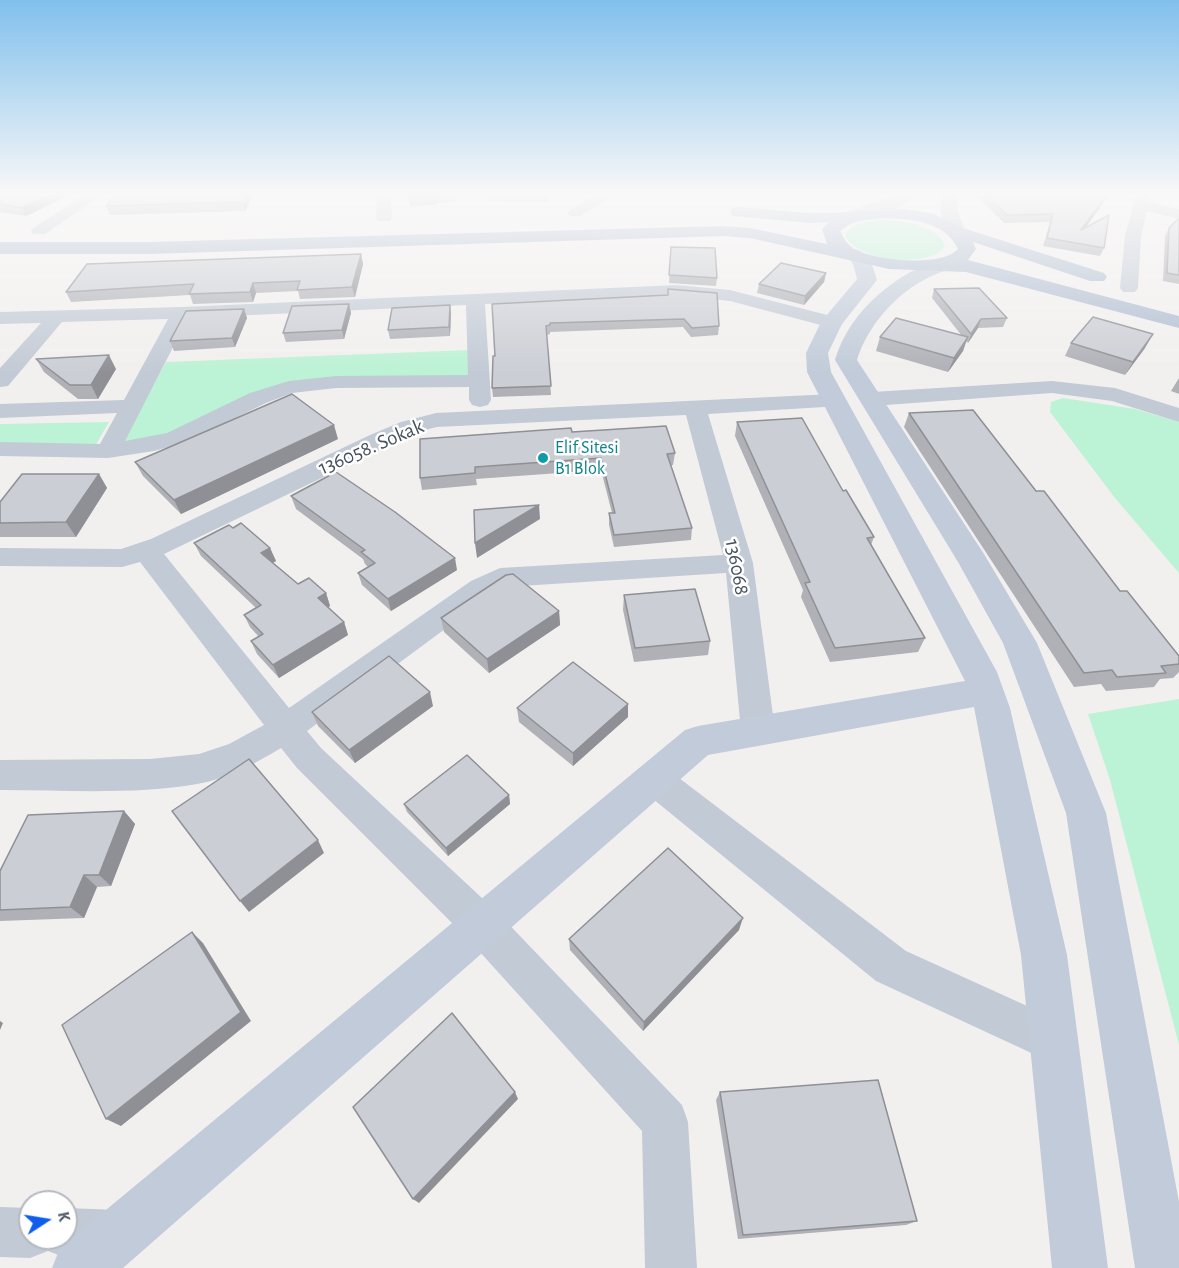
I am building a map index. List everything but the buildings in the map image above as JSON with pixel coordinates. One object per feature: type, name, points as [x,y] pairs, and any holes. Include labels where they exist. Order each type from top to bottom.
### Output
[{"type":"main road","points":[[851,254],[901,266],[925,267],[942,254]]},
{"type":"main road","points":[[942,254],[909,279],[876,310],[848,348],[846,360],[973,561],[1020,643],[1086,813],[1163,1268]]},
{"type":"main road","points":[[966,254],[1013,276],[1179,322]]},
{"type":"main road","points":[[982,254],[1149,294]]},
{"type":"main road","points":[[855,255],[862,262],[867,280],[832,322],[817,353],[819,372],[832,401],[980,672],[986,691],[1044,955],[1080,1268]]},
{"type":"main road","points":[[80,1268],[698,741],[986,691]]},
{"type":"street","points":[[1129,288],[1132,254]]},
{"type":"street","points":[[0,318],[181,313],[677,290],[730,296],[832,322]]},
{"type":"street","points":[[475,298],[481,417]]},
{"type":"street","points":[[108,451],[181,313]]},
{"type":"street","points":[[0,381],[56,316]]},
{"type":"street","points":[[0,449],[108,451],[175,438],[258,398],[289,387],[336,382],[479,381]]},
{"type":"street","points":[[872,399],[1052,387],[1115,395],[1179,415]]},
{"type":"street","name":"136058. Sokak","points":[[0,557],[122,558],[161,545],[409,427],[436,420],[832,401]]},
{"type":"street","points":[[0,411],[132,406]]},
{"type":"street","name":"136068","points":[[695,408],[739,563],[758,731]]},
{"type":"street","points":[[146,550],[309,758],[483,926],[665,1122],[671,1268]]},
{"type":"street","points":[[0,775],[150,774],[199,769],[240,755],[285,729],[481,588],[500,578],[739,563]]},
{"type":"street","points":[[654,779],[891,966],[1053,1041]]},
{"type":"street","points":[[0,1232],[18,1233]]},
{"type":"street","points":[[78,1233],[119,1234]]},
{"type":"green space","points":[[872,254],[934,254],[909,260]]},
{"type":"green space","points":[[470,350],[472,377],[282,385],[174,433],[122,443],[166,362]]},
{"type":"green space","points":[[1063,398],[1135,409],[1179,422],[1179,573],[1115,498],[1050,412],[1051,402]]},
{"type":"green space","points":[[109,422],[95,446],[0,447],[0,424]]},
{"type":"green space","points":[[1179,699],[1179,1045],[1110,780],[1088,714]]},
{"type":"place","name":"Elif Sitesi B1 Blok","points":[[543,458]]}]
